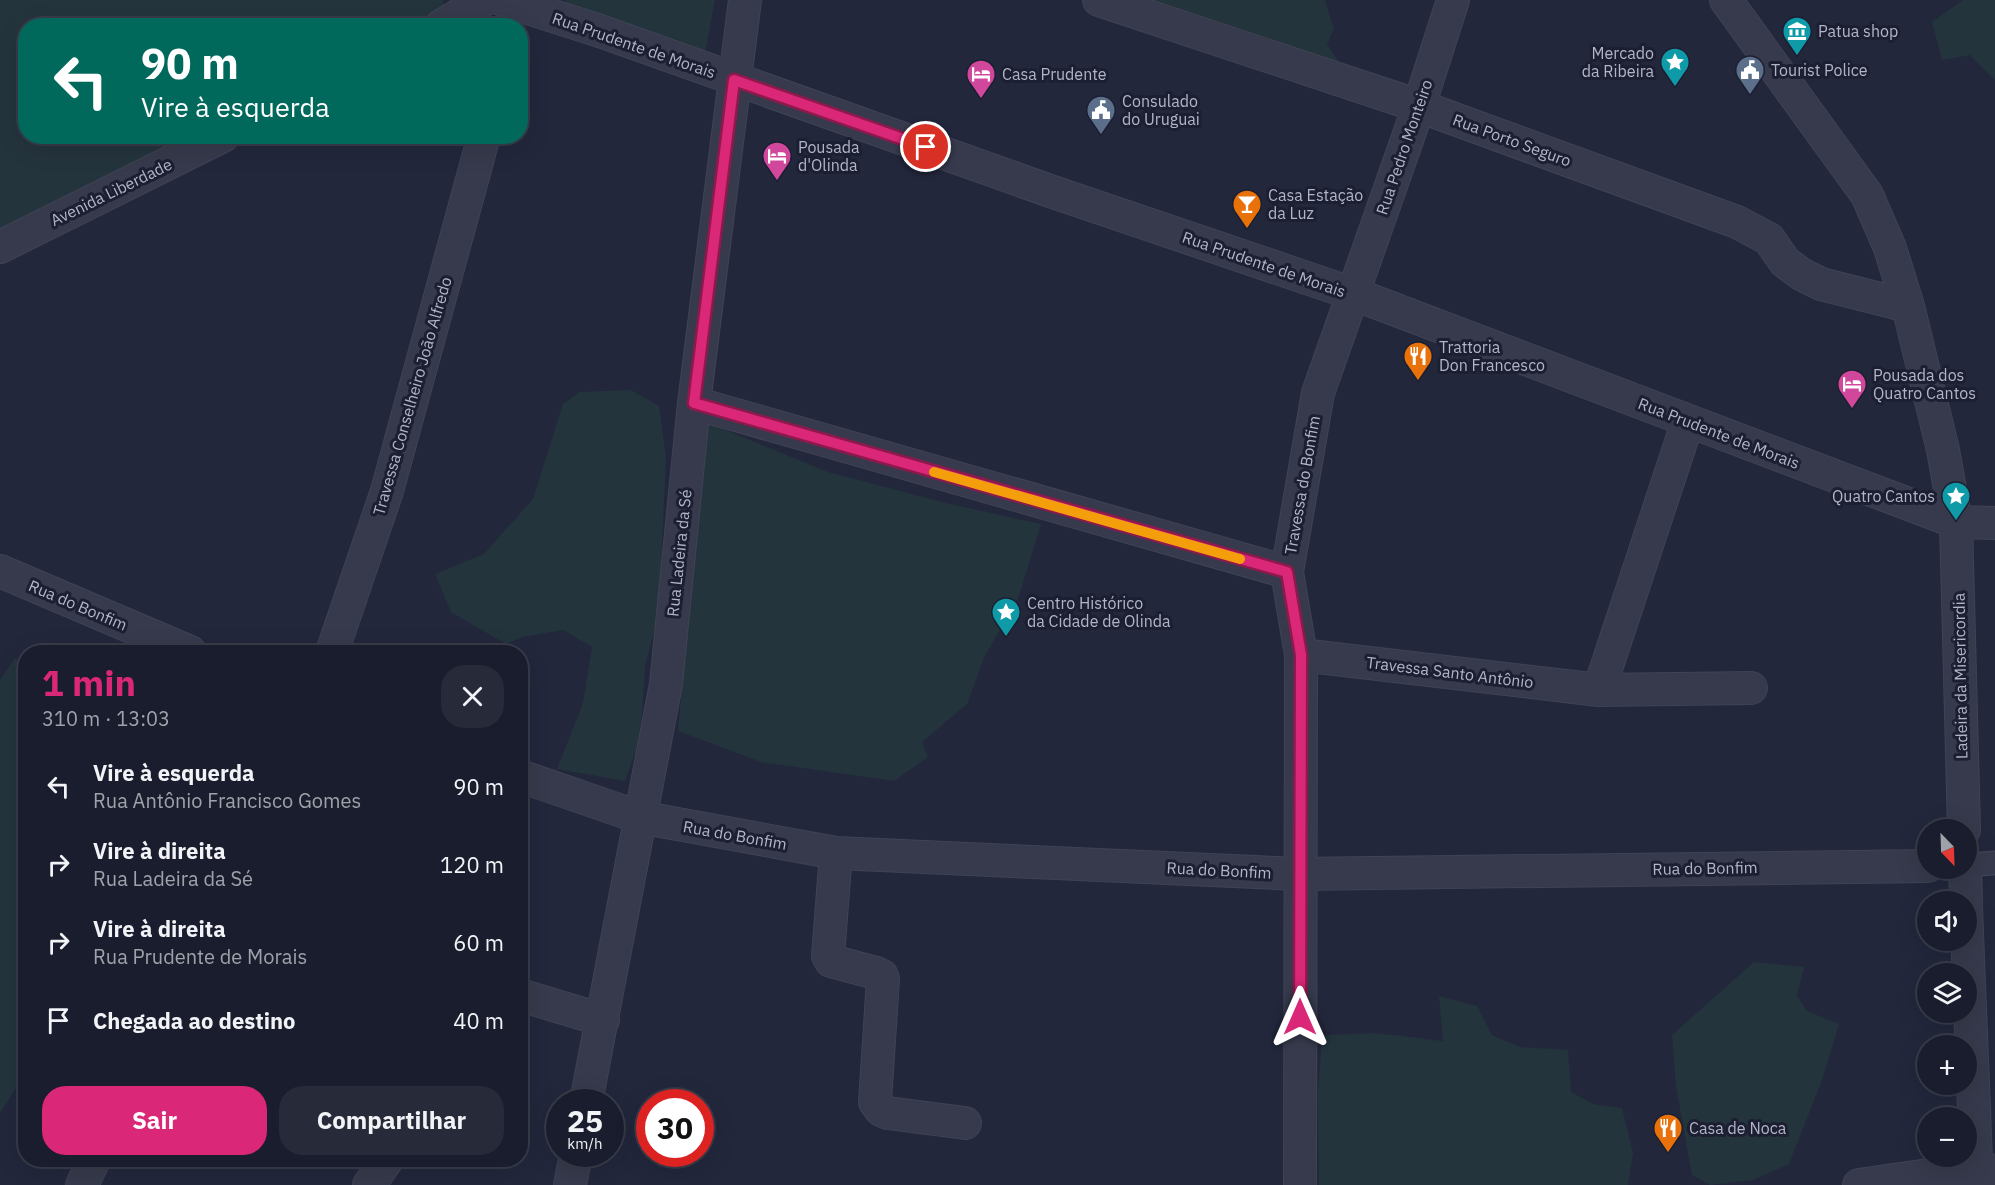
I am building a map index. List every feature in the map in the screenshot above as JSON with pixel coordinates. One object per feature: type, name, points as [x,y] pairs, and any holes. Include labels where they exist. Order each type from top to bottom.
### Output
[{"type":"street","points":[[454,18],[484,0]]},
{"type":"street","name":"Rua Ladeira da Sé","points":[[589,1089],[666,684],[694,403],[745,0]]},
{"type":"street","name":"Rua Porto Seguro","points":[[1099,0],[1419,106],[1737,222],[1769,238],[1785,262],[1801,274],[1821,284],[1908,306]]},
{"type":"street","name":"Rua Pedro Monteiro","points":[[1354,294],[1453,0]]},
{"type":"street","name":"Ladeira da Misericordia","points":[[1726,0],[1868,195],[1890,248],[1908,306],[1943,450],[1956,522],[1964,819]]},
{"type":"street","name":"Rua Prudente de Morais","points":[[521,9],[597,30],[1053,192],[1354,294],[1956,522],[1995,523]]},
{"type":"street","name":"Avenida Liberdade","points":[[0,247],[207,144]]},
{"type":"street","name":"Travessa Conselheiro João Alfredo","points":[[334,645],[387,491],[482,144]]},
{"type":"street","name":"Travessa do Bonfim","points":[[1300,1185],[1301,655],[1287,572],[1318,393],[1354,294]]},
{"type":"street","points":[[694,403],[1287,572]]},
{"type":"street","points":[[1599,690],[1688,421]]},
{"type":"street","name":"Rua do Bonfim","points":[[0,571],[173,645]]},
{"type":"street","name":"Travessa Santo Antônio","points":[[1301,655],[1599,690],[1751,688]]},
{"type":"street","name":"Rua do Bonfim","points":[[528,779],[639,817],[836,853],[1299,874],[1917,866]]},
{"type":"street","points":[[836,853],[828,956],[831,961],[876,973],[883,979],[875,1102],[881,1110],[888,1113],[964,1123]]},
{"type":"street","points":[[1977,865],[1995,863]]},
{"type":"street","points":[[1859,1185],[1983,1174],[1969,951]]},
{"type":"street","points":[[528,997],[603,1020]]},
{"type":"street","points":[[82,1185],[91,1167]]},
{"type":"street","points":[[369,1185],[382,1167]]},
{"type":"street","points":[[570,1185],[573,1167]]},
{"type":"shaded area","points":[[0,0],[443,0],[446,10],[429,18],[18,18],[18,144],[175,144],[0,229]]},
{"type":"shaded area","points":[[566,0],[715,0],[704,59],[562,11]]},
{"type":"shaded area","points":[[1145,0],[1325,0],[1334,29],[1327,44],[1343,69]]},
{"type":"shaded area","points":[[1963,0],[1995,0],[1995,80],[1970,55],[1942,60],[1932,22]]},
{"type":"shaded area","points":[[631,390],[659,406],[666,458],[659,612],[645,666],[642,715],[637,747],[625,781],[557,769],[583,703],[592,647],[563,630],[522,637],[506,644],[451,612],[435,574],[484,554],[533,499],[563,404],[580,392]]},
{"type":"shaded area","points":[[706,422],[828,472],[946,503],[1041,524],[1019,596],[984,658],[967,704],[922,742],[928,757],[894,781],[761,762],[678,731]]},
{"type":"shaded area","points":[[15,658],[18,660],[18,1085],[0,1113],[0,680]]},
{"type":"shaded area","points":[[1754,962],[1804,967],[1797,996],[1807,1011],[1839,1024],[1822,1080],[1789,1164],[1753,1180],[1710,1185],[1692,1175],[1676,1086],[1672,1035]]},
{"type":"shaded area","points":[[1439,996],[1477,1006],[1492,1035],[1520,1047],[1568,1050],[1571,1092],[1593,1104],[1622,1108],[1633,1153],[1628,1185],[1319,1185],[1318,1094],[1322,1035],[1376,1033],[1443,1041]]},
{"type":"slow traffic","points":[[934,472],[1240,559]]},
{"type":"place","name":"Patua shop","points":[[1797,56]]},
{"type":"place","name":"Mercado da Ribeira","points":[[1675,88]]},
{"type":"place","name":"Tourist Police","points":[[1750,96]]},
{"type":"place","name":"Casa Prudente","points":[[981,100]]},
{"type":"place","name":"Consulado do Uruguai","points":[[1101,136]]},
{"type":"place","name":"Pousada d'Olinda","points":[[777,182]]},
{"type":"place","name":"Casa Estação da Luz","points":[[1247,230]]},
{"type":"place","name":"Trattoria Don Francesco","points":[[1418,382]]},
{"type":"place","name":"Pousada dos Quatro Cantos","points":[[1852,410]]},
{"type":"place","name":"Quatro Cantos","points":[[1956,522]]},
{"type":"place","name":"Centro Histórico da Cidade de Olinda","points":[[1006,638]]},
{"type":"place","name":"Casa de Noca","points":[[1668,1154]]},
{"type":"route","points":[[926,147],[734,80],[694,403],[1287,572],[1301,655],[1300,1017]]}]
